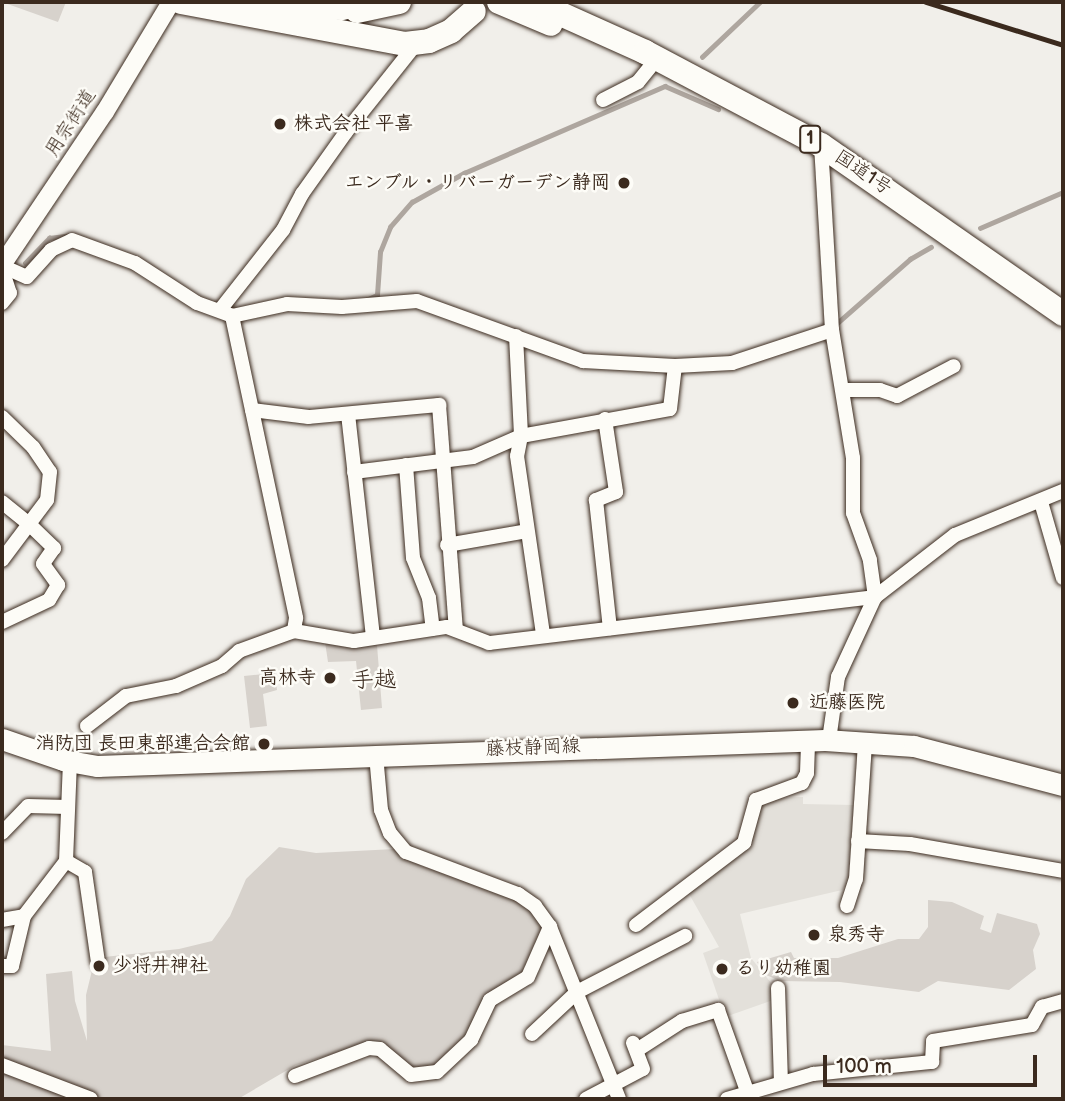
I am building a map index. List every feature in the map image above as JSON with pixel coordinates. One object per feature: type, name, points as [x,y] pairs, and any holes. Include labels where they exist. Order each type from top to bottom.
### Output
[{"type":"highway","points":[[181,2],[380,41],[416,44],[451,30],[474,11]]},
{"type":"highway","points":[[263,2],[363,11],[399,2]]},
{"type":"highway","points":[[322,8],[372,2]]},
{"type":"highway","points":[[499,2],[650,67],[727,94]]},
{"type":"highway","name":"国道1号","points":[[534,2],[727,94],[821,145],[1063,314]]},
{"type":"main road","name":"藤枝静岡線","points":[[2,738],[70,761],[97,766],[818,740],[914,746],[1063,785]]},
{"type":"street","name":"用宗街道","points":[[2,266],[105,112],[171,2]]},
{"type":"street","points":[[294,631],[296,618],[252,410],[226,313],[346,132],[416,44]]},
{"type":"street","points":[[603,100],[638,82],[650,67]]},
{"type":"street","points":[[821,145],[832,330],[844,390],[853,458],[853,513],[870,560],[875,597]]},
{"type":"street","points":[[2,266],[27,277],[51,250],[72,240],[135,263],[197,303],[226,313],[287,304],[342,307],[417,301],[583,360],[675,366],[749,360],[832,330]]},
{"type":"street","points":[[2,266],[10,293],[2,303]]},
{"type":"street","points":[[516,336],[521,436],[517,456],[543,635]]},
{"type":"street","points":[[354,472],[473,457],[521,436],[670,409],[675,366]]},
{"type":"street","points":[[844,390],[880,390],[897,396],[954,366]]},
{"type":"street","points":[[252,410],[309,417],[439,405],[447,545],[456,629]]},
{"type":"street","points":[[348,414],[373,638]]},
{"type":"street","points":[[2,417],[33,447],[50,472],[47,500],[2,560]]},
{"type":"street","points":[[605,419],[616,492],[596,500],[610,628]]},
{"type":"street","points":[[406,465],[413,558],[429,598],[433,629]]},
{"type":"street","points":[[636,925],[744,843],[756,800],[802,783],[838,677],[875,597],[955,535],[1063,491]]},
{"type":"street","points":[[2,502],[54,548],[43,564],[58,585],[49,600],[21,610],[2,622]]},
{"type":"street","points":[[1041,502],[1063,578]]},
{"type":"street","points":[[447,545],[527,531]]},
{"type":"street","points":[[86,726],[126,696],[176,686],[222,666],[239,651],[294,631],[354,641],[433,629],[456,629],[479,643],[875,597]]},
{"type":"street","points":[[847,906],[856,879],[865,743]]},
{"type":"street","points":[[376,755],[382,810],[390,833],[405,852],[518,894],[535,906],[550,927],[619,1099]]},
{"type":"street","points":[[2,967],[12,965],[23,916],[66,861],[70,761]]},
{"type":"street","points":[[2,833],[28,806],[68,807]]},
{"type":"street","points":[[858,841],[910,845],[1063,871]]},
{"type":"street","points":[[66,861],[85,872],[98,962]]},
{"type":"street","points":[[2,920],[23,916]]},
{"type":"street","points":[[295,1076],[369,1048],[380,1049],[411,1075],[437,1072],[471,1040],[489,1000],[528,977],[550,927]]},
{"type":"street","points":[[532,1034],[577,992],[685,936]]},
{"type":"street","points":[[778,988],[781,1082]]},
{"type":"street","points":[[727,1099],[813,1074],[932,1062],[933,1041],[1032,1025],[1042,1007],[1063,1001]]},
{"type":"street","points":[[586,1099],[643,1069],[635,1046],[682,1021],[718,1010],[747,1091]]},
{"type":"street","points":[[2,1065],[91,1099]]},
{"type":"shaded area","points":[[2,2],[66,2],[58,22]]},
{"type":"shaded area","points":[[325,642],[377,645],[382,708],[361,710],[356,661],[328,662]]},
{"type":"shaded area","points":[[275,673],[277,690],[263,694],[267,726],[250,728],[244,676]]},
{"type":"shaded area","points":[[803,797],[803,804],[854,805],[848,883],[842,890],[740,914],[751,958],[772,984],[773,1000],[725,1017],[703,953],[719,947],[688,892],[738,856],[757,803],[766,798]]},
{"type":"shaded area","points":[[279,847],[316,853],[395,849],[421,866],[513,897],[540,920],[542,930],[528,968],[487,994],[475,1013],[472,1031],[433,1067],[415,1068],[368,1043],[296,1065],[238,1099],[2,1099],[2,1045],[51,1051],[46,974],[72,971],[75,1001],[87,1041],[86,995],[95,958],[179,949],[212,941],[230,916],[246,879]]},
{"type":"shaded area","points":[[928,900],[952,902],[984,916],[980,929],[991,933],[997,913],[1037,924],[1040,934],[1033,950],[1036,969],[1009,990],[938,981],[919,992],[840,982],[780,981],[764,974],[757,962],[791,952],[794,958],[838,958],[898,939],[919,939],[928,927]]},
{"type":"waterway","points":[[702,57],[760,2]]},
{"type":"waterway","points":[[366,300],[377,295],[380,252],[390,227],[412,202],[464,173],[665,86],[718,109]]},
{"type":"waterway","points":[[980,228],[1063,192]]},
{"type":"waterway","points":[[25,263],[49,238],[73,235]]},
{"type":"waterway","points":[[835,325],[910,259],[931,247]]},
{"type":"railway","points":[[926,2],[1063,45]]},
{"type":"place","name":"株式会社 平喜","points":[[280,124]]},
{"type":"place","name":"エンブル・リバーガーデン静岡","points":[[624,183]]},
{"type":"place","name":"高林寺","points":[[330,678]]},
{"type":"place","name":"近藤医院","points":[[793,703]]},
{"type":"place","name":"消防団 長田東部連合会館","points":[[264,744]]},
{"type":"place","name":"泉秀寺","points":[[814,935]]},
{"type":"place","name":"少将井神社","points":[[99,966]]},
{"type":"place","name":"るり幼稚園","points":[[722,969]]},
{"type":"district","name":"手越","points":[[374,680]]}]
